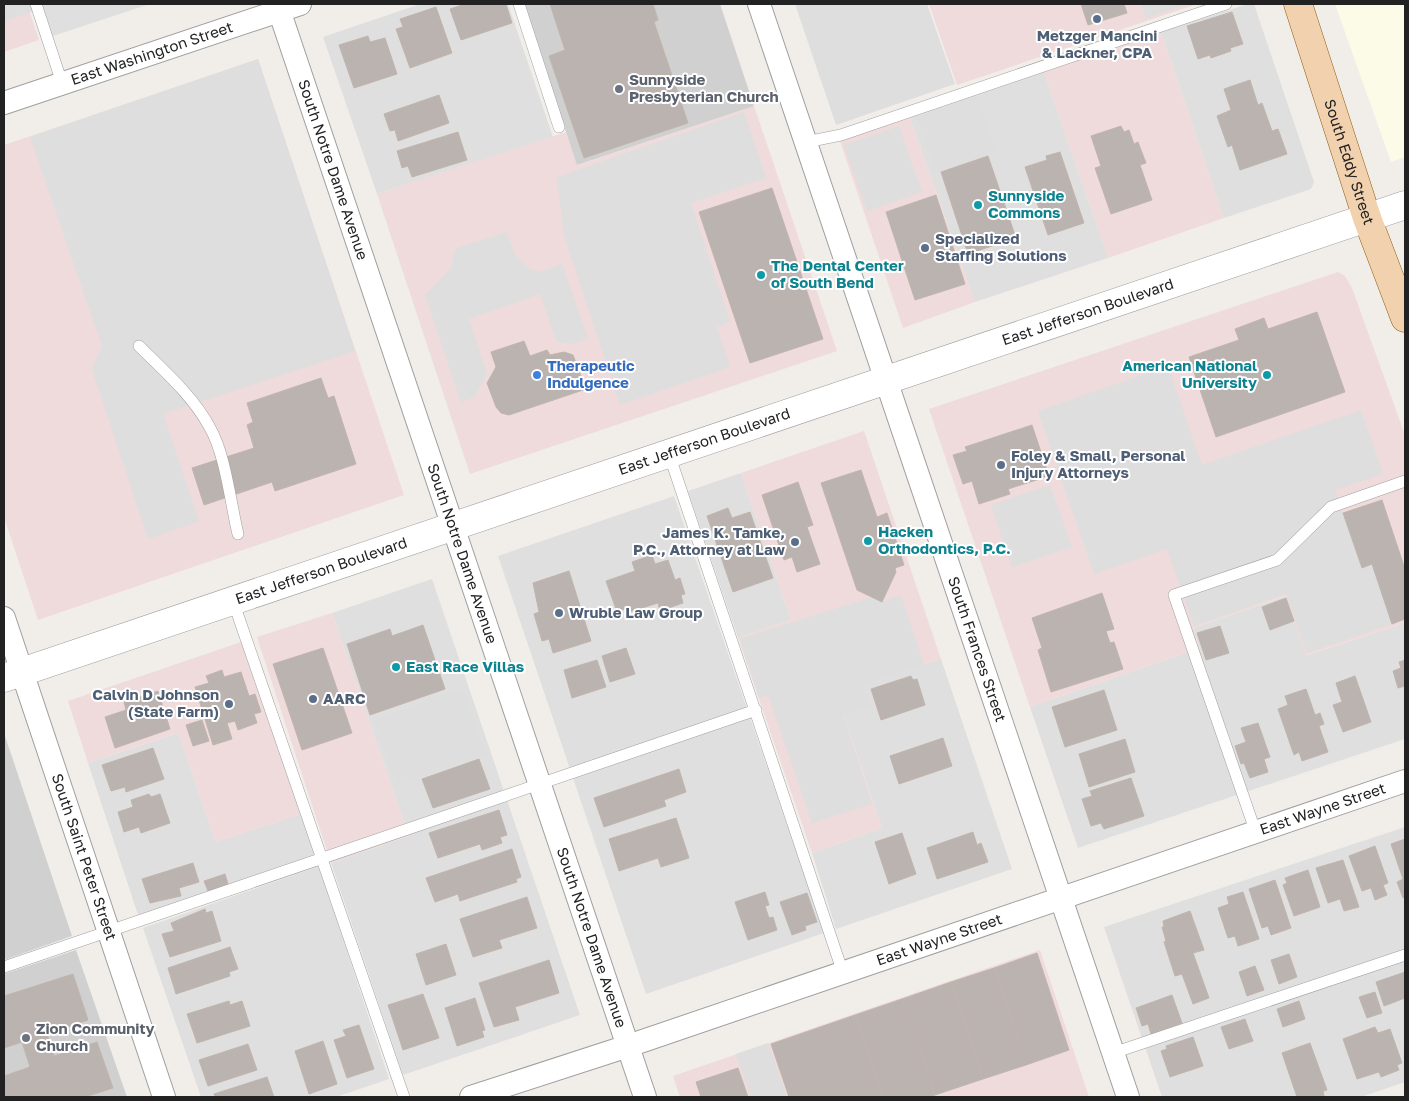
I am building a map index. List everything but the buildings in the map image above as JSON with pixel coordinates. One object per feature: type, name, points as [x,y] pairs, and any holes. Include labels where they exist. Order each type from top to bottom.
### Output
[{"type":"main road","name":"South Eddy Street","points":[[1298,4],[1367,218],[1405,318]]},
{"type":"street","name":"South Frances Street","points":[[759,4],[1128,1097]]},
{"type":"street","name":"East Washington Street","points":[[4,103],[285,6]]},
{"type":"street","name":"South Notre Dame Avenue","points":[[285,6],[453,526],[645,1097]]},
{"type":"street","name":"East Jefferson Boulevard","points":[[13,675],[1405,205]]},
{"type":"street","name":"South Saint Peter Street","points":[[4,618],[13,675],[110,931],[164,1097]]},
{"type":"street","name":"East Wayne Street","points":[[471,1097],[1060,900],[1405,781]]},
{"type":"lane","points":[[36,4],[62,83]]},
{"type":"lane","points":[[519,4],[559,127]]},
{"type":"lane","points":[[806,142],[841,136],[1226,4]]},
{"type":"lane","points":[[139,346],[188,396],[210,427],[219,452],[238,534]]},
{"type":"lane","points":[[669,454],[843,973]]},
{"type":"lane","points":[[1256,832],[1174,595],[1277,560],[1331,507],[1405,481]]},
{"type":"lane","points":[[233,601],[404,1097]]},
{"type":"lane","points":[[4,967],[756,710]]},
{"type":"lane","points":[[1113,1053],[1405,955]]},
{"type":"shaded area","points":[[4,4],[27,4],[39,40],[4,52]]},
{"type":"shaded area","points":[[4,4],[42,4],[43,8],[5,21]]},
{"type":"shaded area","points":[[42,4],[150,4],[53,36]]},
{"type":"shaded area","points":[[420,4],[508,4],[553,137],[377,194],[323,37]]},
{"type":"shaded area","points":[[524,4],[720,4],[754,106],[577,165]]},
{"type":"shaded area","points":[[795,4],[927,4],[955,84],[836,125]]},
{"type":"shaded area","points":[[929,4],[1197,4],[957,85]]},
{"type":"shaded area","points":[[1141,4],[1188,4],[1146,18]]},
{"type":"shaded area","points":[[1248,4],[1254,4],[1314,182],[1311,189],[1224,218],[1161,32]]},
{"type":"shaded area","points":[[1335,4],[1405,4],[1405,157],[1391,162]]},
{"type":"shaded area","points":[[1161,32],[1224,218],[1108,258],[1044,72]]},
{"type":"shaded area","points":[[258,59],[404,495],[38,620],[4,517],[4,145]]},
{"type":"shaded area","points":[[258,59],[355,351],[163,414],[199,521],[148,539],[92,369],[102,346],[30,137]]},
{"type":"shaded area","points":[[1044,72],[1108,258],[975,302],[910,118]]},
{"type":"shaded area","points":[[978,96],[997,153],[936,174],[916,117]]},
{"type":"shaded area","points":[[754,106],[837,351],[470,474],[377,194],[566,132],[578,165]]},
{"type":"shaded area","points":[[744,112],[766,178],[691,203],[730,322],[717,327],[730,367],[620,405],[564,235],[557,177]]},
{"type":"shaded area","points":[[910,118],[975,302],[903,328],[840,141]]},
{"type":"shaded area","points":[[899,126],[922,192],[867,211],[844,145]]},
{"type":"shaded area","points":[[507,232],[515,255],[530,269],[540,272],[562,264],[588,338],[571,344],[556,341],[540,294],[469,319],[487,374],[475,397],[461,402],[425,295],[452,267],[453,254],[457,248]]},
{"type":"shaded area","points":[[1338,272],[1345,276],[1352,288],[1405,435],[1405,623],[1306,655],[1285,596],[1193,628],[1199,648],[1030,707],[929,409]]},
{"type":"shaded area","points":[[1168,366],[1202,465],[1361,410],[1383,474],[1335,490],[1362,568],[1372,564],[1392,624],[1307,653],[1286,594],[1194,626],[1167,549],[1094,574],[1038,411]]},
{"type":"shaded area","points":[[864,431],[941,659],[836,694],[882,828],[812,853],[738,638],[791,620],[741,473]]},
{"type":"shaded area","points":[[741,473],[791,620],[738,638],[688,491]]},
{"type":"shaded area","points":[[1050,485],[1072,547],[1012,567],[991,505]]},
{"type":"shaded area","points":[[674,496],[824,933],[646,994],[498,556]]},
{"type":"shaded area","points":[[432,579],[580,1015],[403,1075],[331,863],[409,836],[332,613]]},
{"type":"shaded area","points":[[901,595],[924,665],[864,685],[871,705],[843,715],[872,804],[812,823],[768,695],[759,698],[740,639],[872,597],[882,602]]},
{"type":"shaded area","points":[[1286,596],[1307,655],[1405,623],[1405,739],[1078,848],[1030,707],[1199,648],[1193,628]]},
{"type":"shaded area","points":[[332,613],[409,836],[331,863],[257,637]]},
{"type":"shaded area","points":[[241,642],[301,814],[216,842],[178,733],[88,763],[68,701]]},
{"type":"shaded area","points":[[941,659],[1012,869],[836,929],[812,853],[882,828],[836,694]]},
{"type":"shaded area","points":[[463,689],[486,755],[396,785],[374,720]]},
{"type":"shaded area","points":[[4,733],[72,936],[4,960]]},
{"type":"shaded area","points":[[178,733],[216,842],[301,814],[315,856],[138,915],[88,763]]},
{"type":"shaded area","points":[[1405,827],[1405,1082],[1361,1097],[1162,1097],[1104,927]]},
{"type":"shaded area","points":[[319,866],[389,1079],[336,1097],[201,1097],[143,928]]},
{"type":"shaded area","name":"Zion Community Church","points":[[76,950],[127,1097],[4,1097],[4,974]]},
{"type":"shaded area","points":[[1040,950],[1089,1097],[680,1097],[673,1076]]},
{"type":"shaded area","points":[[768,1043],[787,1097],[751,1097],[736,1054]]},
{"type":"place","name":"Metzger Mancini & Lackner, CPA","points":[[1097,19]]},
{"type":"place","name":"Sunnyside Presbyterian Church","points":[[619,89]]},
{"type":"place","name":"Sunnyside Commons","points":[[978,205]]},
{"type":"place","name":"Specialized Staffing Solutions","points":[[925,248]]},
{"type":"place","name":"The Dental Center of South Bend","points":[[761,275]]},
{"type":"place","name":"Therapeutic Indulgence","points":[[537,375]]},
{"type":"place","name":"American National University","points":[[1267,375]]},
{"type":"place","name":"Foley & Small, Personal Injury Attorneys","points":[[1001,465]]},
{"type":"place","name":"Hacken Orthodontics, P.C.","points":[[868,541]]},
{"type":"place","name":"James K. Tamke, P.C., Attorney at Law","points":[[795,542]]},
{"type":"place","name":"Wruble Law Group","points":[[559,613]]},
{"type":"place","name":"East Race Villas","points":[[396,667]]},
{"type":"place","name":"AARC","points":[[313,699]]},
{"type":"place","name":"Calvin D Johnson (State Farm)","points":[[229,704]]},
{"type":"place","name":"Zion Community Church","points":[[26,1038]]}]
